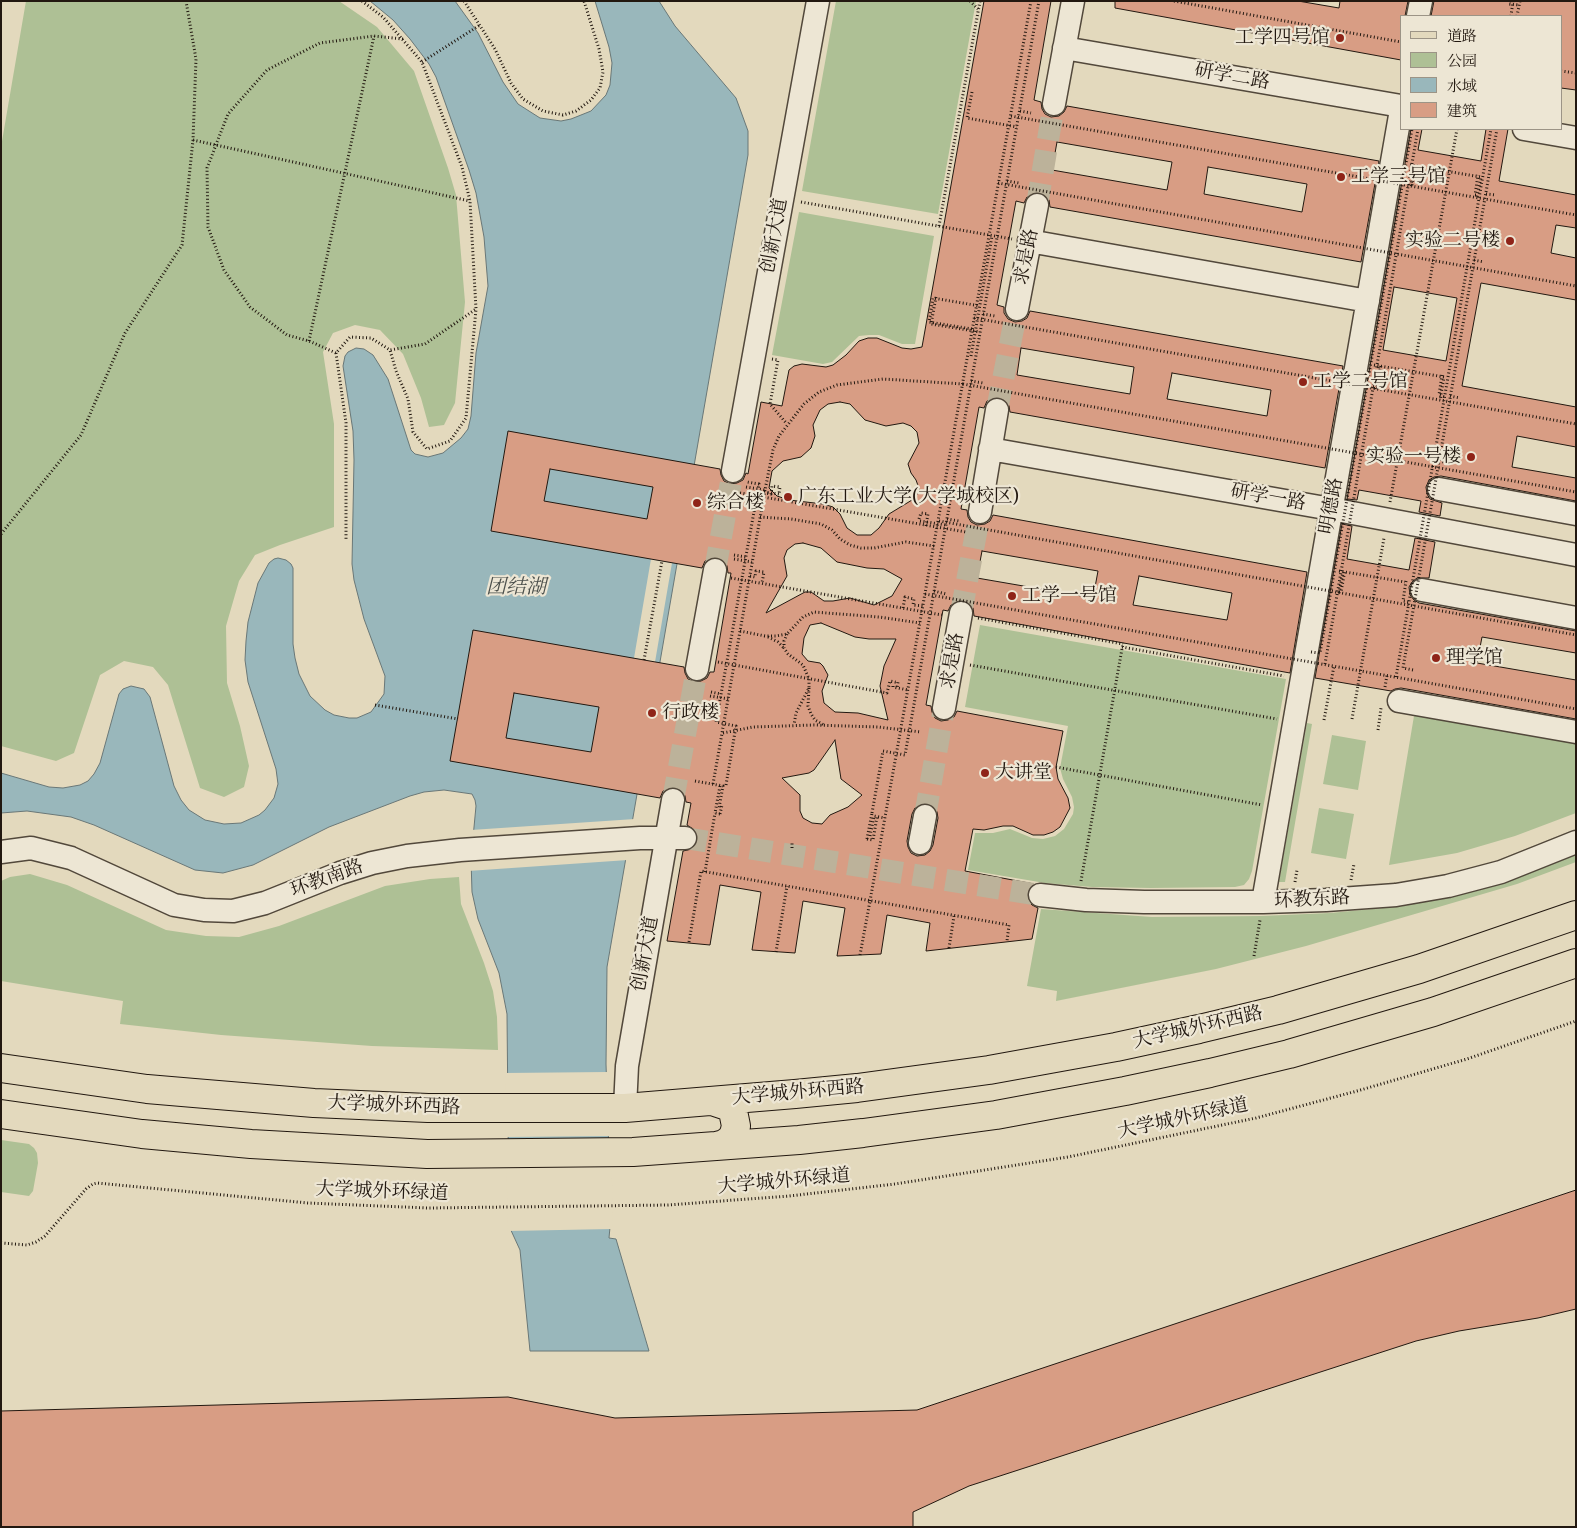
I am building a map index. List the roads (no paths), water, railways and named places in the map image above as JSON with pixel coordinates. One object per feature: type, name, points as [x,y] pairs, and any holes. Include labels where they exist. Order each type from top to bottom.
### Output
[{"type":"main road","name":"大学城外环西路","points":[[1,1068],[147,1089],[314,1103],[478,1109],[625,1108],[857,1088],[989,1070],[1144,1041],[1278,1010],[1465,954],[1576,915]]},
{"type":"main road","points":[[1,1114],[142,1134],[251,1144],[427,1154],[633,1152],[799,1140],[996,1115],[1134,1090],[1228,1069],[1362,1034],[1480,997],[1576,963]]},
{"type":"main road","points":[[712,1101],[720,1102],[732,1112],[736,1126],[730,1140],[716,1146]]},
{"type":"lane","name":"创新大道","points":[[742,480],[818,1]]},
{"type":"lane","points":[[1054,104],[1072,1]]},
{"type":"lane","points":[[1418,15],[1421,1]]},
{"type":"lane","name":"研学二路","points":[[1064,48],[1400,106]]},
{"type":"lane","name":"明德路","points":[[1262,909],[1400,116]]},
{"type":"lane","points":[[1530,130],[1576,138]]},
{"type":"lane","name":"求是路","points":[[1017,309],[1024,241],[1037,205]]},
{"type":"lane","points":[[1024,241],[1368,301]]},
{"type":"lane","points":[[980,512],[997,410]]},
{"type":"lane","name":"研学一路","points":[[990,449],[1332,509],[1576,555]]},
{"type":"lane","points":[[1439,489],[1576,514]]},
{"type":"lane","points":[[706,666],[727,565]]},
{"type":"lane","points":[[1413,595],[1576,618]]},
{"type":"lane","name":"求是路","points":[[944,708],[963,616]]},
{"type":"lane","points":[[1399,701],[1576,732]]},
{"type":"lane","name":"创新大道","points":[[625,1108],[627,1066],[673,800]]},
{"type":"lane","points":[[920,843],[924,816]]},
{"type":"lane","name":"环教南路","points":[[1,852],[30,848],[71,858],[174,905],[204,910],[234,911],[265,903],[340,873],[372,863],[408,856],[460,850],[666,838]]},
{"type":"lane","name":"环教东路","points":[[1040,895],[1086,900],[1262,909],[1396,895],[1448,886],[1501,872],[1576,842]]},
{"type":"water","name":"团结湖","points":[[370,1],[455,1],[478,33],[503,82],[518,104],[540,118],[561,121],[591,111],[606,95],[610,85],[612,63],[595,1],[659,1],[675,26],[736,98],[748,131],[748,155],[607,967],[606,1064],[611,1216],[609,1238],[616,1239],[649,1351],[530,1351],[520,1250],[509,1226],[507,1014],[499,973],[478,919],[472,892],[471,859],[476,806],[472,794],[444,790],[424,792],[410,796],[329,827],[253,865],[223,873],[195,870],[94,825],[71,817],[27,811],[1,813],[1,773],[49,787],[63,788],[80,785],[88,781],[100,763],[119,694],[123,689],[131,686],[144,689],[150,697],[174,786],[189,810],[205,820],[224,824],[241,823],[259,815],[265,810],[274,798],[278,784],[276,769],[248,682],[245,660],[248,622],[258,583],[269,563],[274,559],[286,560],[293,568],[293,644],[299,674],[310,696],[325,710],[334,715],[357,718],[371,712],[384,694],[385,676],[364,619],[352,564],[354,460],[353,431],[343,366],[345,356],[356,348],[364,349],[373,355],[388,379],[411,450],[415,454],[428,457],[443,453],[461,438],[468,429],[471,416],[476,353],[488,286],[484,237],[476,193],[436,77],[429,64],[410,39],[393,20]]},
{"type":"tunnel","points":[[1037,205],[1054,104]]},
{"type":"tunnel","points":[[997,410],[1017,309]]},
{"type":"tunnel","points":[[715,570],[733,471]]},
{"type":"tunnel","points":[[961,613],[980,512]]},
{"type":"tunnel","points":[[673,800],[697,669]]},
{"type":"tunnel","points":[[925,816],[944,708]]},
{"type":"tunnel","points":[[685,838],[1040,895]]},
{"type":"place","name":"工学四号馆","points":[[1340,38]]},
{"type":"place","name":"工学三号馆","points":[[1341,177]]},
{"type":"place","name":"实验二号楼","points":[[1510,241]]},
{"type":"place","name":"工学二号馆","points":[[1303,382]]},
{"type":"place","name":"实验一号楼","points":[[1471,457]]},
{"type":"place","name":"广东工业大学(大学城校区)","points":[[788,497]]},
{"type":"place","name":"综合楼","points":[[697,503]]},
{"type":"place","name":"工学一号馆","points":[[1012,596]]},
{"type":"place","name":"理学馆","points":[[1436,658]]},
{"type":"place","name":"行政楼","points":[[652,713]]},
{"type":"place","name":"大讲堂","points":[[985,773]]}]
